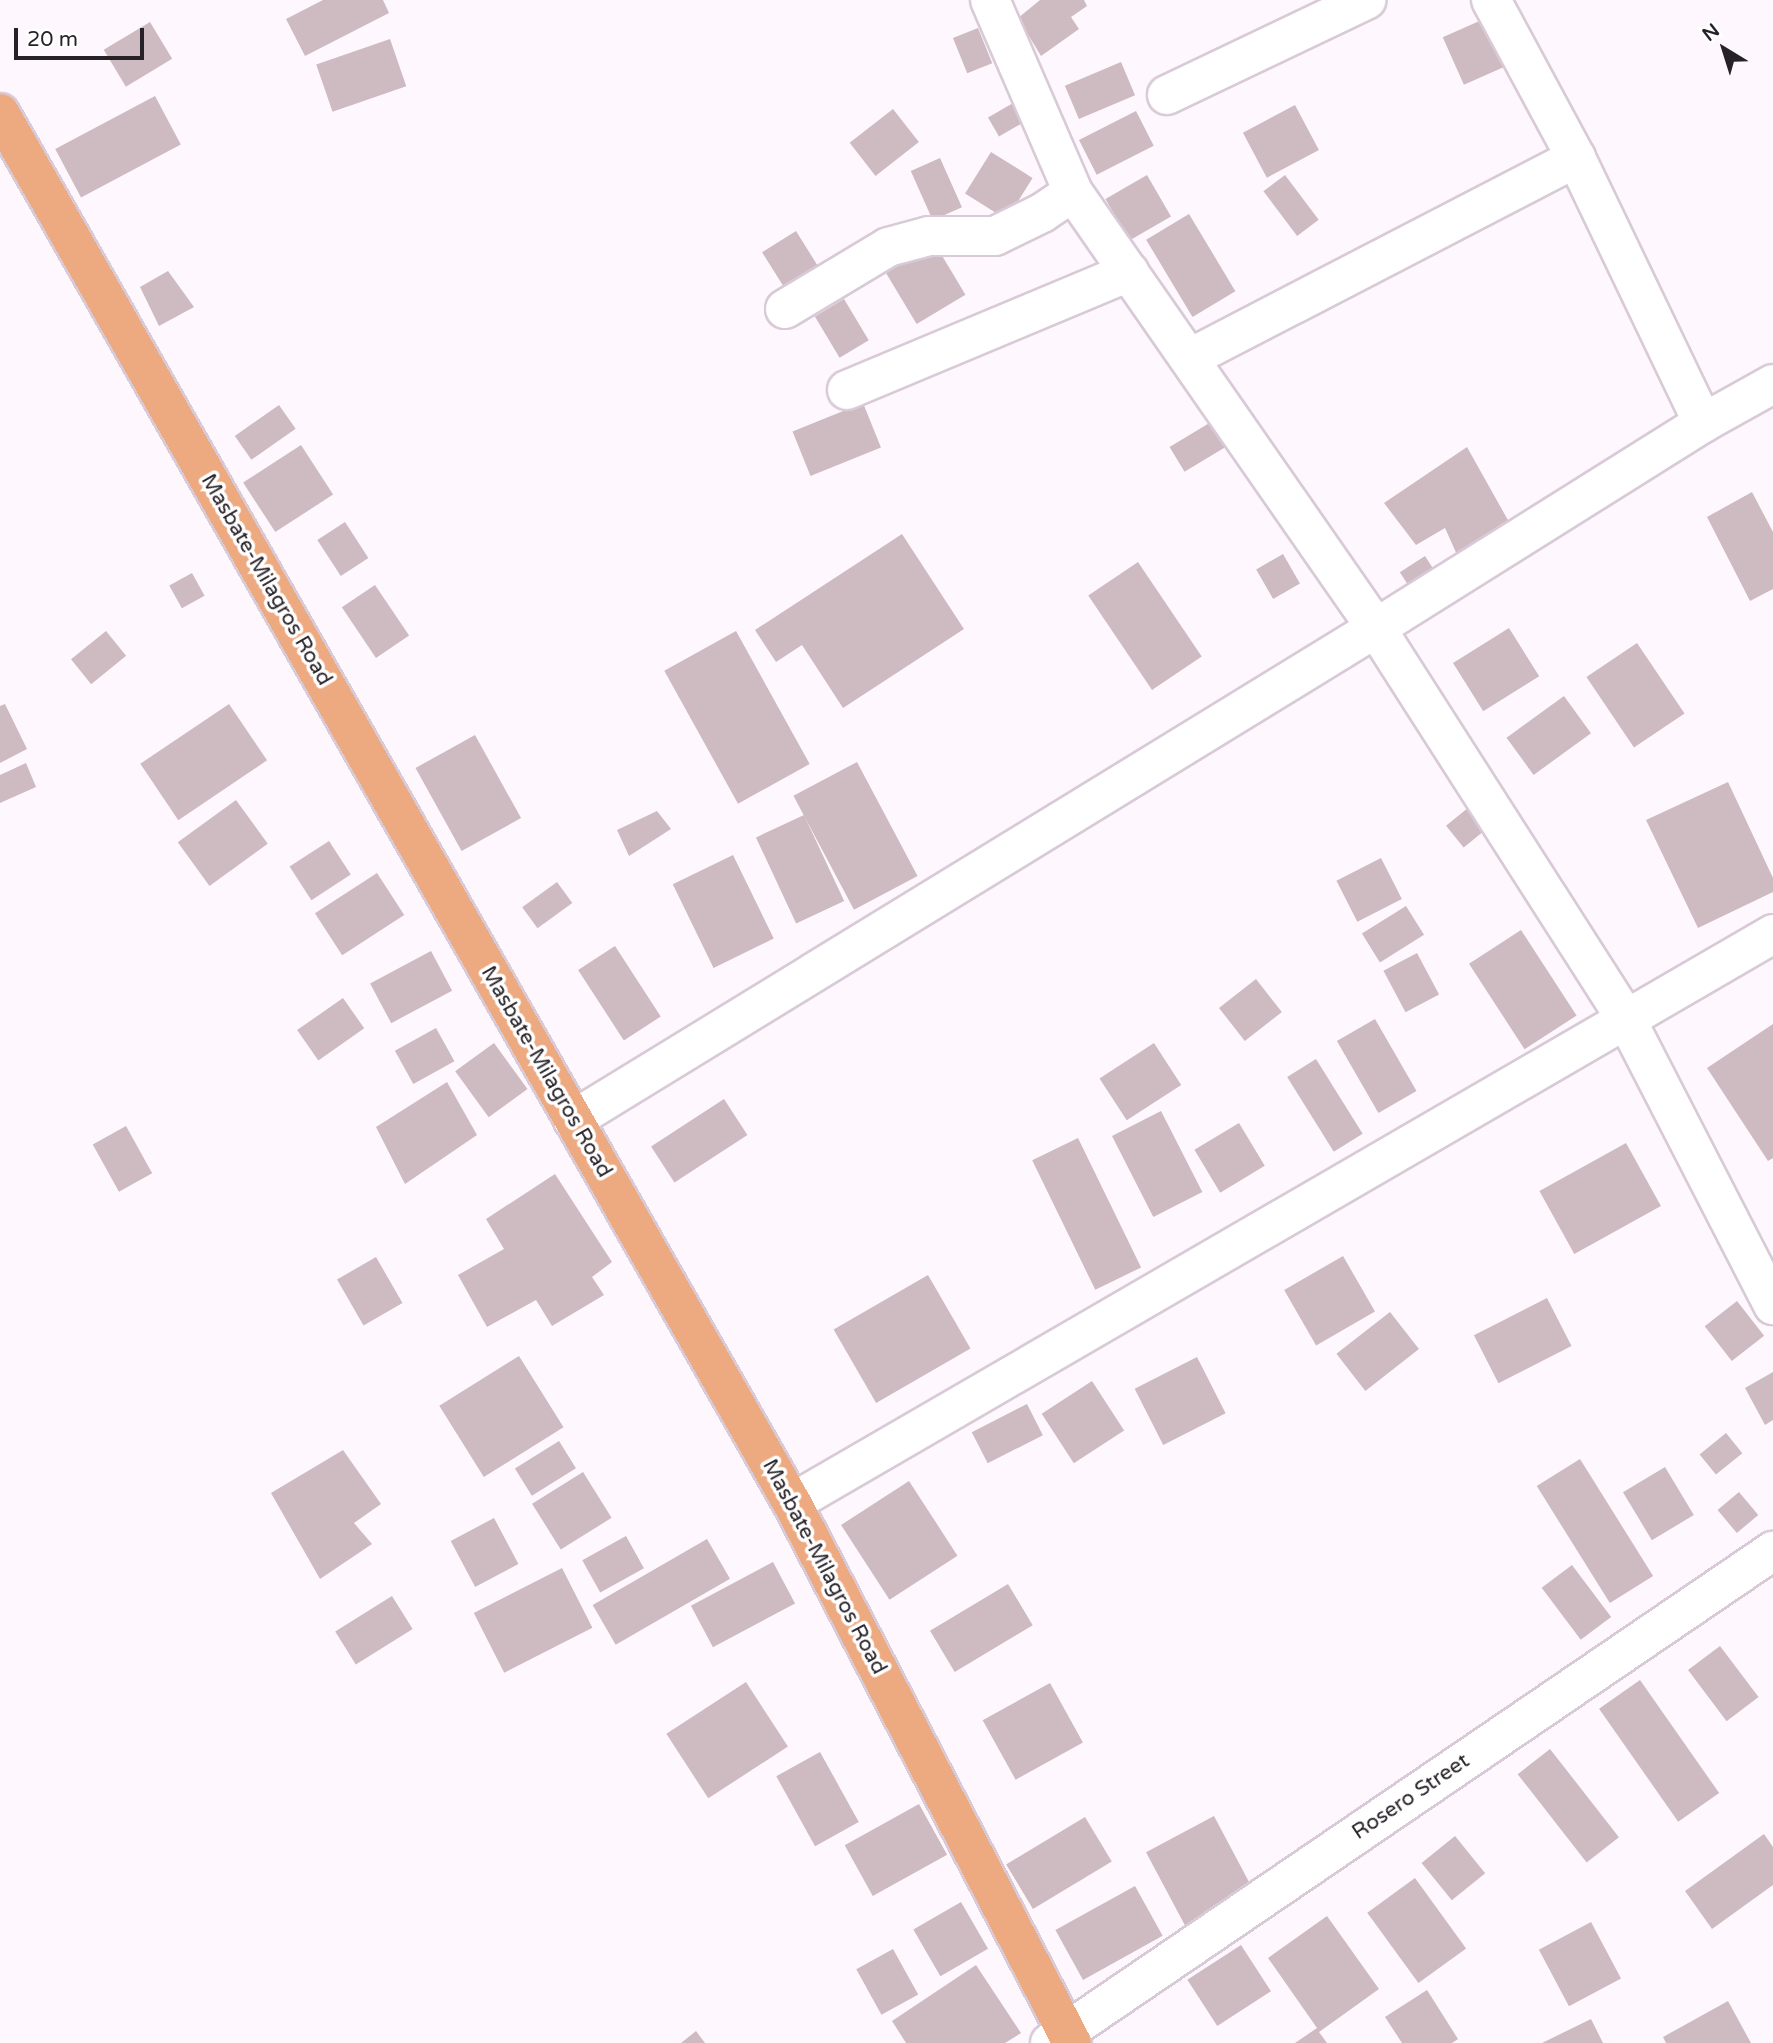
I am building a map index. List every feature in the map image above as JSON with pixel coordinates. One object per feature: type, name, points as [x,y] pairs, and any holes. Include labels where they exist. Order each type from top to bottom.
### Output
[{"type":"main road","name":"Masbate-Milagros Road","points":[[0,113],[792,1503],[1063,2039]]},
{"type":"street","points":[[990,0],[1073,192],[1191,358],[1376,628],[1625,1017],[1773,1306]]},
{"type":"street","points":[[1167,95],[1366,0]]},
{"type":"street","points":[[1491,0],[1576,158],[1703,423]]},
{"type":"street","points":[[1191,358],[1576,158]]},
{"type":"street","points":[[785,309],[888,247],[929,236],[995,236],[1042,213],[1073,192]]},
{"type":"street","points":[[847,390],[1129,272]]},
{"type":"street","points":[[573,1120],[1376,628],[1703,423],[1773,384]]},
{"type":"street","points":[[792,1503],[1625,1017],[1773,934]]},
{"type":"street","name":"Rosero Street","points":[[1063,2039],[1773,1551]]},
{"type":"building","points":[[323,0],[383,0],[389,13],[305,56],[286,19]]},
{"type":"building","points":[[1040,0],[1084,0],[1087,6],[1071,17],[1079,29],[1041,56],[1018,18]]},
{"type":"building","points":[[1493,15],[1514,63],[1464,85],[1443,37]]},
{"type":"building","points":[[150,22],[172,59],[126,87],[104,50]]},
{"type":"building","points":[[978,28],[992,63],[967,73],[953,38]]},
{"type":"building","points":[[390,39],[406,86],[333,112],[316,64]]},
{"type":"building","points":[[1121,62],[1135,95],[1079,119],[1065,86]]},
{"type":"building","points":[[155,96],[181,145],[81,198],[55,149]]},
{"type":"building","points":[[1020,99],[1031,118],[999,137],[988,118]]},
{"type":"building","points":[[1295,105],[1319,150],[1267,178],[1243,133]]},
{"type":"building","points":[[893,109],[919,142],[876,176],[850,143]]},
{"type":"building","points":[[1136,111],[1154,146],[1097,175],[1079,140]]},
{"type":"building","points":[[991,152],[1033,178],[1007,220],[965,194]]},
{"type":"building","points":[[940,158],[962,207],[933,220],[911,171]]},
{"type":"building","points":[[1147,175],[1171,217],[1129,241],[1105,199]]},
{"type":"building","points":[[1285,175],[1319,220],[1297,236],[1263,191]]},
{"type":"building","points":[[1189,214],[1235,291],[1192,317],[1146,240]]},
{"type":"building","points":[[796,231],[825,278],[791,299],[762,252]]},
{"type":"building","points":[[932,239],[965,295],[917,324],[883,268]]},
{"type":"building","points":[[168,271],[194,307],[159,326],[140,287]]},
{"type":"building","points":[[844,299],[869,340],[840,358],[815,317]]},
{"type":"building","points":[[863,403],[881,448],[811,476],[793,431]]},
{"type":"building","points":[[279,405],[296,429],[251,460],[235,436]]},
{"type":"building","points":[[1221,416],[1236,441],[1185,472],[1170,447]]},
{"type":"building","points":[[301,445],[333,494],[275,532],[243,483]]},
{"type":"building","points":[[1467,447],[1509,522],[1458,557],[1445,528],[1416,545],[1384,503]]},
{"type":"building","points":[[1752,492],[1773,532],[1773,589],[1750,601],[1707,517]]},
{"type":"building","points":[[345,522],[368,558],[341,576],[317,540]]},
{"type":"building","points":[[902,534],[964,629],[843,708],[802,645],[776,662],[755,630]]},
{"type":"building","points":[[1283,554],[1300,583],[1273,599],[1256,570]]},
{"type":"building","points":[[1425,556],[1438,576],[1413,592],[1400,572]]},
{"type":"building","points":[[1138,562],[1202,657],[1152,690],[1088,596]]},
{"type":"building","points":[[192,573],[205,596],[182,608],[169,586]]},
{"type":"building","points":[[375,585],[409,636],[376,658],[342,607]]},
{"type":"building","points":[[1509,628],[1539,676],[1483,711],[1453,663]]},
{"type":"building","points":[[106,631],[126,656],[91,684],[71,659]]},
{"type":"building","points":[[736,631],[810,764],[738,804],[664,671]]},
{"type":"building","points":[[1637,643],[1685,713],[1634,748],[1586,677]]},
{"type":"building","points":[[1564,696],[1591,733],[1534,775],[1507,738]]},
{"type":"building","points":[[5,704],[27,749],[0,763],[0,706]]},
{"type":"building","points":[[229,704],[267,760],[178,820],[140,764]]},
{"type":"building","points":[[475,735],[521,818],[462,851],[416,768]]},
{"type":"building","points":[[857,762],[918,876],[854,910],[793,796]]},
{"type":"building","points":[[26,763],[36,787],[0,803],[0,775]]},
{"type":"building","points":[[1728,782],[1773,878],[1773,892],[1698,928],[1646,820]]},
{"type":"building","points":[[236,800],[268,844],[209,886],[178,842]]},
{"type":"building","points":[[1474,803],[1492,825],[1464,847],[1446,826]]},
{"type":"building","points":[[657,811],[671,829],[629,856],[617,830]]},
{"type":"building","points":[[804,815],[844,901],[796,923],[756,837]]},
{"type":"building","points":[[329,841],[351,875],[311,900],[290,867]]},
{"type":"building","points":[[733,855],[774,939],[714,968],[673,884]]},
{"type":"building","points":[[1381,858],[1402,899],[1357,922],[1336,881]]},
{"type":"building","points":[[377,873],[404,915],[342,955],[315,913]]},
{"type":"building","points":[[557,882],[572,903],[537,928],[522,907]]},
{"type":"building","points":[[1406,906],[1424,935],[1380,962],[1362,934]]},
{"type":"building","points":[[1521,930],[1577,1016],[1525,1049],[1469,964]]},
{"type":"building","points":[[615,946],[661,1016],[624,1040],[578,970]]},
{"type":"building","points":[[431,951],[452,991],[391,1023],[370,983]]},
{"type":"building","points":[[1417,953],[1439,994],[1406,1012],[1383,971]]},
{"type":"building","points":[[1256,979],[1282,1012],[1245,1041],[1219,1008]]},
{"type":"building","points":[[343,998],[364,1028],[318,1060],[297,1030]]},
{"type":"building","points":[[1375,1019],[1416,1091],[1378,1113],[1337,1041]]},
{"type":"building","points":[[1773,1024],[1773,1158],[1768,1161],[1707,1068]]},
{"type":"building","points":[[436,1028],[454,1061],[413,1084],[395,1051]]},
{"type":"building","points":[[494,1043],[528,1089],[489,1117],[455,1071]]},
{"type":"building","points":[[1154,1043],[1181,1085],[1127,1120],[1099,1078]]},
{"type":"building","points":[[1316,1059],[1363,1134],[1334,1152],[1287,1077]]},
{"type":"building","points":[[447,1082],[477,1135],[405,1184],[376,1127]]},
{"type":"building","points":[[724,1099],[747,1135],[674,1182],[651,1146]]},
{"type":"building","points":[[1161,1111],[1202,1192],[1153,1217],[1112,1136]]},
{"type":"building","points":[[1239,1123],[1265,1166],[1220,1193],[1194,1150]]},
{"type":"building","points":[[126,1126],[152,1173],[119,1192],[93,1144]]},
{"type":"building","points":[[1078,1138],[1141,1267],[1095,1290],[1032,1160]]},
{"type":"building","points":[[1626,1143],[1661,1206],[1574,1254],[1539,1191]]},
{"type":"building","points":[[555,1174],[612,1262],[592,1277],[604,1295],[552,1326],[536,1300],[487,1327],[458,1275],[504,1249],[486,1219]]},
{"type":"building","points":[[1343,1256],[1375,1311],[1316,1345],[1284,1290]]},
{"type":"building","points":[[376,1257],[402,1303],[364,1325],[337,1280]]},
{"type":"building","points":[[928,1275],[971,1349],[876,1403],[834,1330]]},
{"type":"building","points":[[1547,1298],[1572,1346],[1498,1383],[1474,1335]]},
{"type":"building","points":[[1737,1301],[1764,1336],[1732,1361],[1705,1326]]},
{"type":"building","points":[[1390,1312],[1419,1349],[1365,1391],[1336,1354]]},
{"type":"building","points":[[519,1356],[564,1427],[484,1477],[439,1406]]},
{"type":"building","points":[[1197,1357],[1226,1413],[1163,1445],[1135,1389]]},
{"type":"building","points":[[1773,1372],[1773,1420],[1765,1425],[1745,1388]]},
{"type":"building","points":[[1092,1381],[1124,1430],[1074,1463],[1042,1414]]},
{"type":"building","points":[[1027,1404],[1043,1435],[988,1463],[972,1432]]},
{"type":"building","points":[[1726,1433],[1742,1453],[1716,1475],[1700,1454]]},
{"type":"building","points":[[559,1441],[576,1468],[532,1496],[515,1469]]},
{"type":"building","points":[[343,1450],[381,1504],[354,1523],[372,1544],[320,1579],[271,1493]]},
{"type":"building","points":[[1580,1459],[1653,1576],[1610,1603],[1537,1486]]},
{"type":"building","points":[[1665,1467],[1694,1515],[1652,1540],[1623,1492]]},
{"type":"building","points":[[583,1472],[612,1518],[561,1550],[532,1504]]},
{"type":"building","points":[[909,1481],[957,1556],[890,1600],[841,1525]]},
{"type":"building","points":[[1739,1492],[1758,1515],[1737,1533],[1718,1510]]},
{"type":"building","points":[[494,1518],[518,1564],[475,1587],[451,1541]]},
{"type":"building","points":[[626,1536],[644,1568],[600,1593],[582,1560]]},
{"type":"building","points":[[707,1539],[730,1579],[616,1645],[593,1605]]},
{"type":"building","points":[[773,1562],[795,1603],[713,1647],[691,1606]]},
{"type":"building","points":[[1572,1565],[1611,1617],[1581,1640],[1542,1588]]},
{"type":"building","points":[[562,1568],[592,1628],[504,1673],[474,1613]]},
{"type":"building","points":[[1008,1584],[1033,1625],[955,1672],[930,1631]]},
{"type":"building","points":[[392,1596],[413,1629],[356,1665],[335,1632]]},
{"type":"building","points":[[1720,1646],[1759,1697],[1727,1721],[1688,1670]]},
{"type":"building","points":[[1640,1680],[1719,1793],[1678,1822],[1599,1709]]},
{"type":"building","points":[[746,1682],[788,1747],[708,1798],[666,1734]]},
{"type":"building","points":[[1050,1683],[1083,1742],[1016,1780],[983,1720]]},
{"type":"building","points":[[1550,1749],[1619,1837],[1587,1862],[1518,1774]]},
{"type":"building","points":[[820,1752],[859,1822],[815,1846],[776,1776]]},
{"type":"building","points":[[919,1804],[947,1855],[873,1896],[845,1845]]},
{"type":"building","points":[[1214,1816],[1253,1890],[1185,1926],[1146,1852]]},
{"type":"building","points":[[1085,1817],[1112,1862],[1033,1909],[1006,1864]]},
{"type":"building","points":[[1764,1834],[1773,1847],[1773,1885],[1712,1929],[1685,1891]]},
{"type":"building","points":[[1455,1836],[1485,1873],[1452,1900],[1422,1863]]},
{"type":"building","points":[[1415,1878],[1466,1948],[1418,1983],[1367,1913]]},
{"type":"building","points":[[1135,1886],[1163,1936],[1083,1980],[1055,1930]]},
{"type":"building","points":[[961,1902],[988,1949],[940,1976],[913,1929]]},
{"type":"building","points":[[1327,1916],[1379,1989],[1319,2032],[1327,2043],[1295,2043],[1317,2028],[1268,1958]]},
{"type":"building","points":[[1591,1922],[1621,1979],[1569,2006],[1539,1950]]},
{"type":"building","points":[[1241,1945],[1271,1991],[1217,2026],[1187,1980]]},
{"type":"building","points":[[893,1949],[918,1994],[881,2015],[856,1969]]},
{"type":"building","points":[[976,1965],[1021,2033],[1005,2043],[906,2043],[892,2021]]},
{"type":"building","points":[[1427,1990],[1458,2039],[1452,2043],[1402,2043],[1385,2017]]},
{"type":"building","points":[[1728,2001],[1751,2043],[1666,2043],[1663,2037]]},
{"type":"building","points":[[1591,2019],[1603,2043],[1542,2043]]},
{"type":"building","points":[[696,2031],[705,2043],[681,2043]]}]
